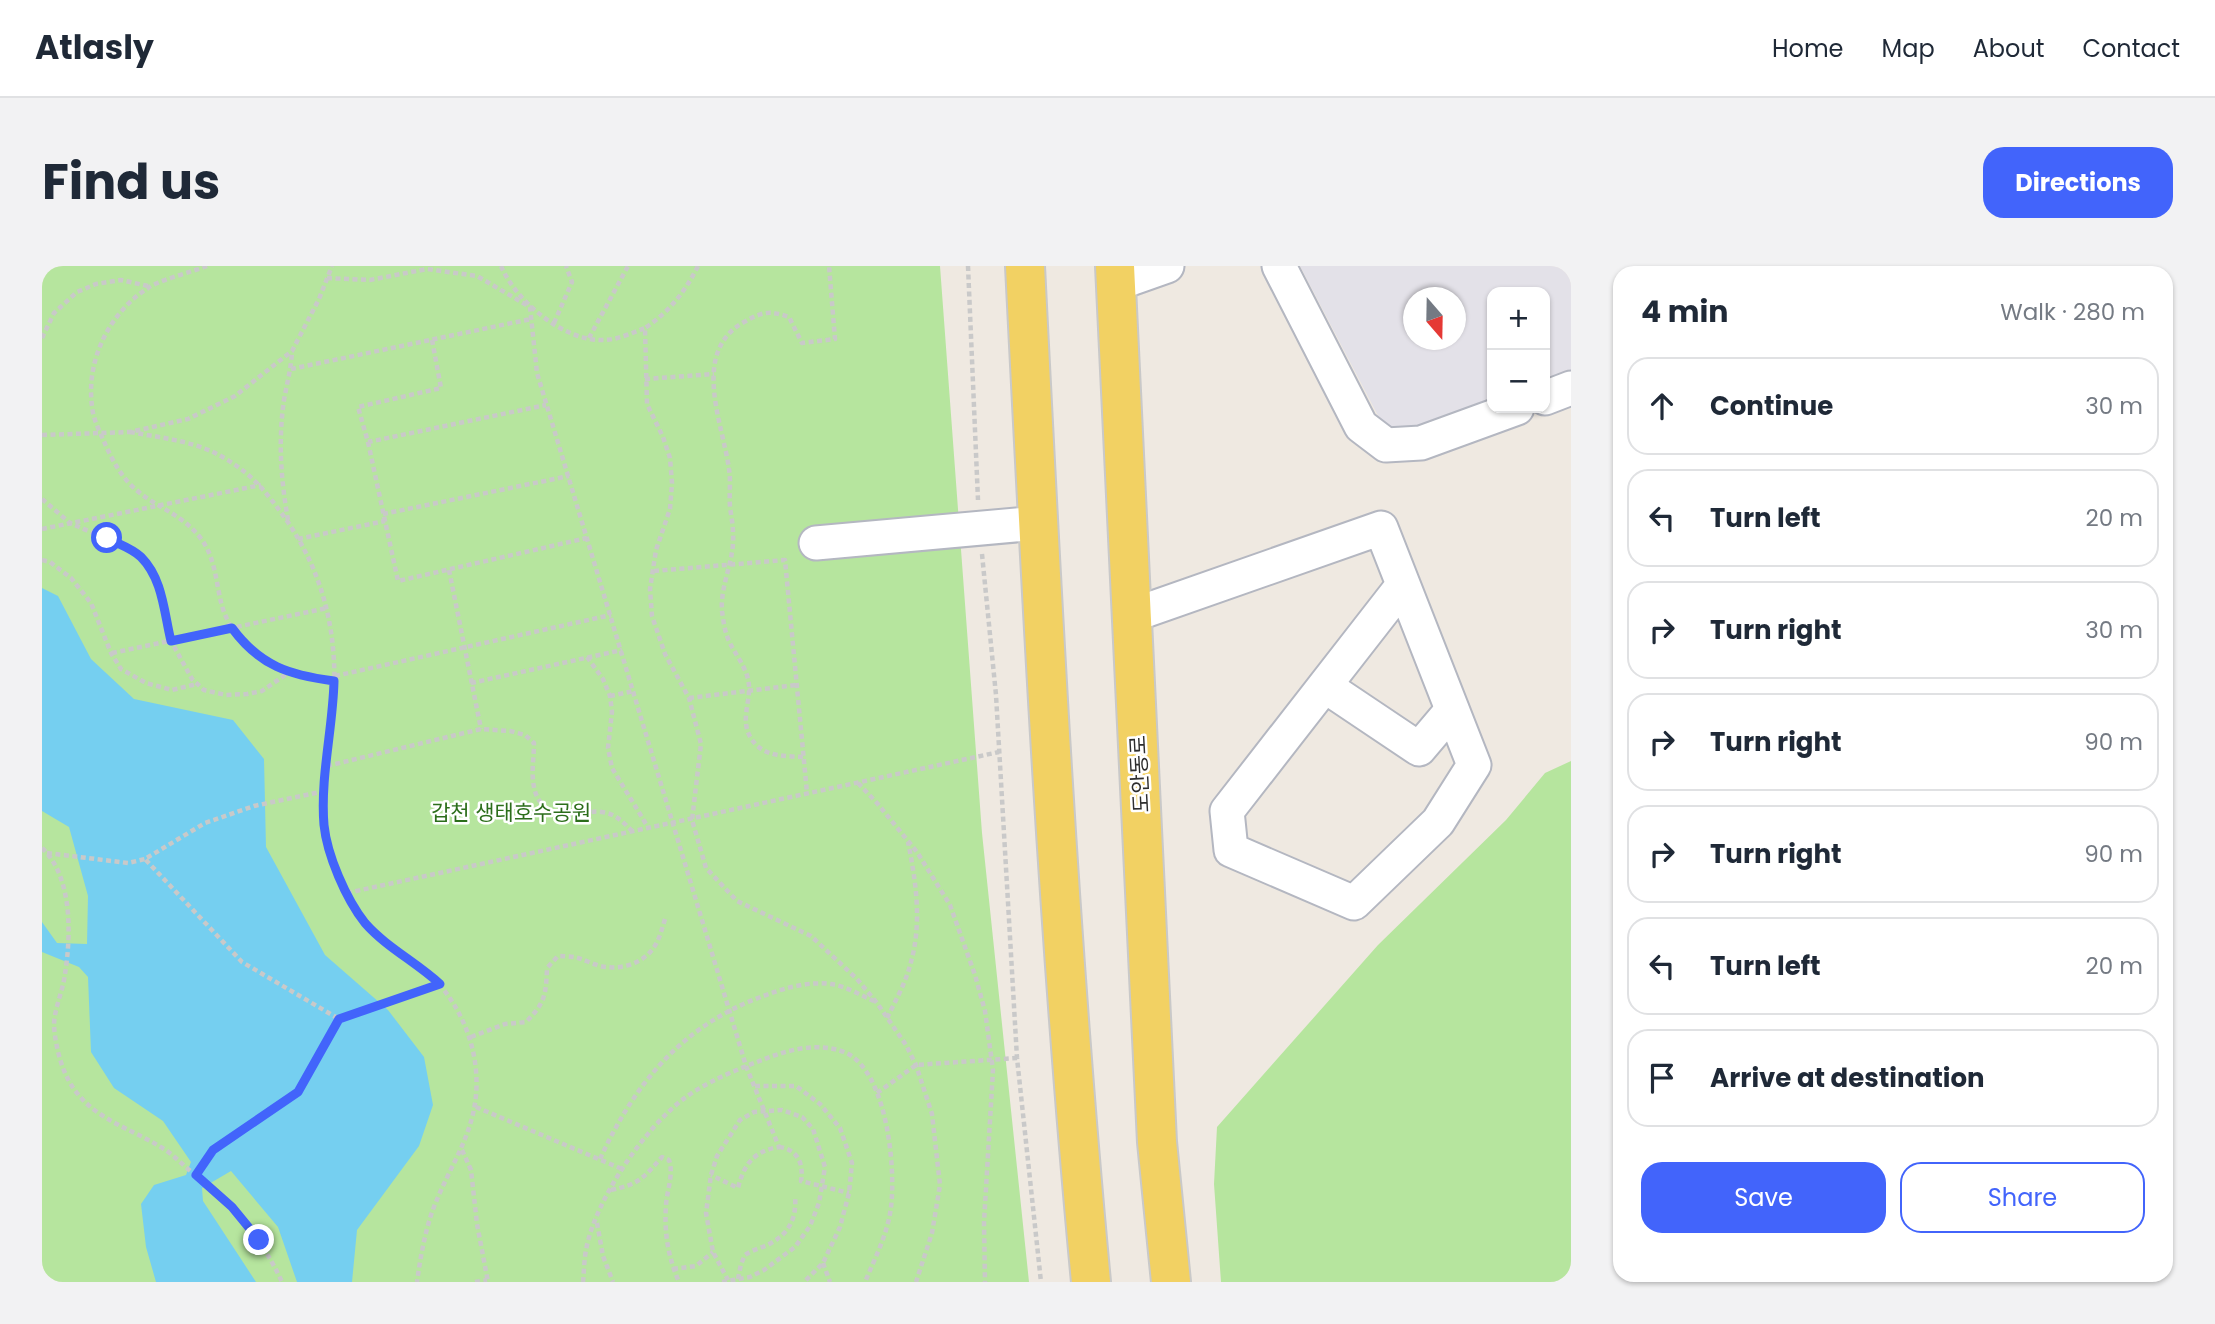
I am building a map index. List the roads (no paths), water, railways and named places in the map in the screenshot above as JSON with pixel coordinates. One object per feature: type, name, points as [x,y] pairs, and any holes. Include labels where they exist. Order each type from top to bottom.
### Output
[{"type":"main road","points":[[1025,266],[1038,523],[1076,1124],[1091,1282]]},
{"type":"main road","name":"도안동로","points":[[1116,275],[1157,1142],[1171,1282]]},
{"type":"lane","points":[[1116,275],[1167,266]]},
{"type":"lane","points":[[1279,266],[1362,426],[1386,445],[1421,443],[1503,413]]},
{"type":"lane","points":[[1550,396],[1571,388]]},
{"type":"lane","points":[[816,543],[1038,523]]},
{"type":"lane","points":[[1133,615],[1381,528],[1474,765],[1438,822],[1353,903],[1231,850],[1227,811],[1403,585]]},
{"type":"lane","points":[[1325,686],[1419,749],[1452,710]]},
{"type":"water","points":[[42,588],[58,596],[91,659],[134,699],[233,720],[264,759],[266,847],[325,955],[388,1010],[424,1057],[433,1105],[419,1146],[357,1230],[352,1282],[297,1282],[278,1227],[231,1171],[202,1188],[203,1201],[256,1282],[156,1282],[146,1247],[141,1204],[154,1185],[186,1175],[191,1162],[163,1121],[114,1088],[91,1052],[88,977],[79,967],[42,952],[42,922],[57,943],[87,944],[88,896],[69,827],[42,811]]},
{"type":"park label","name":"갑천 생태호수공원","points":[[511,813]]}]
